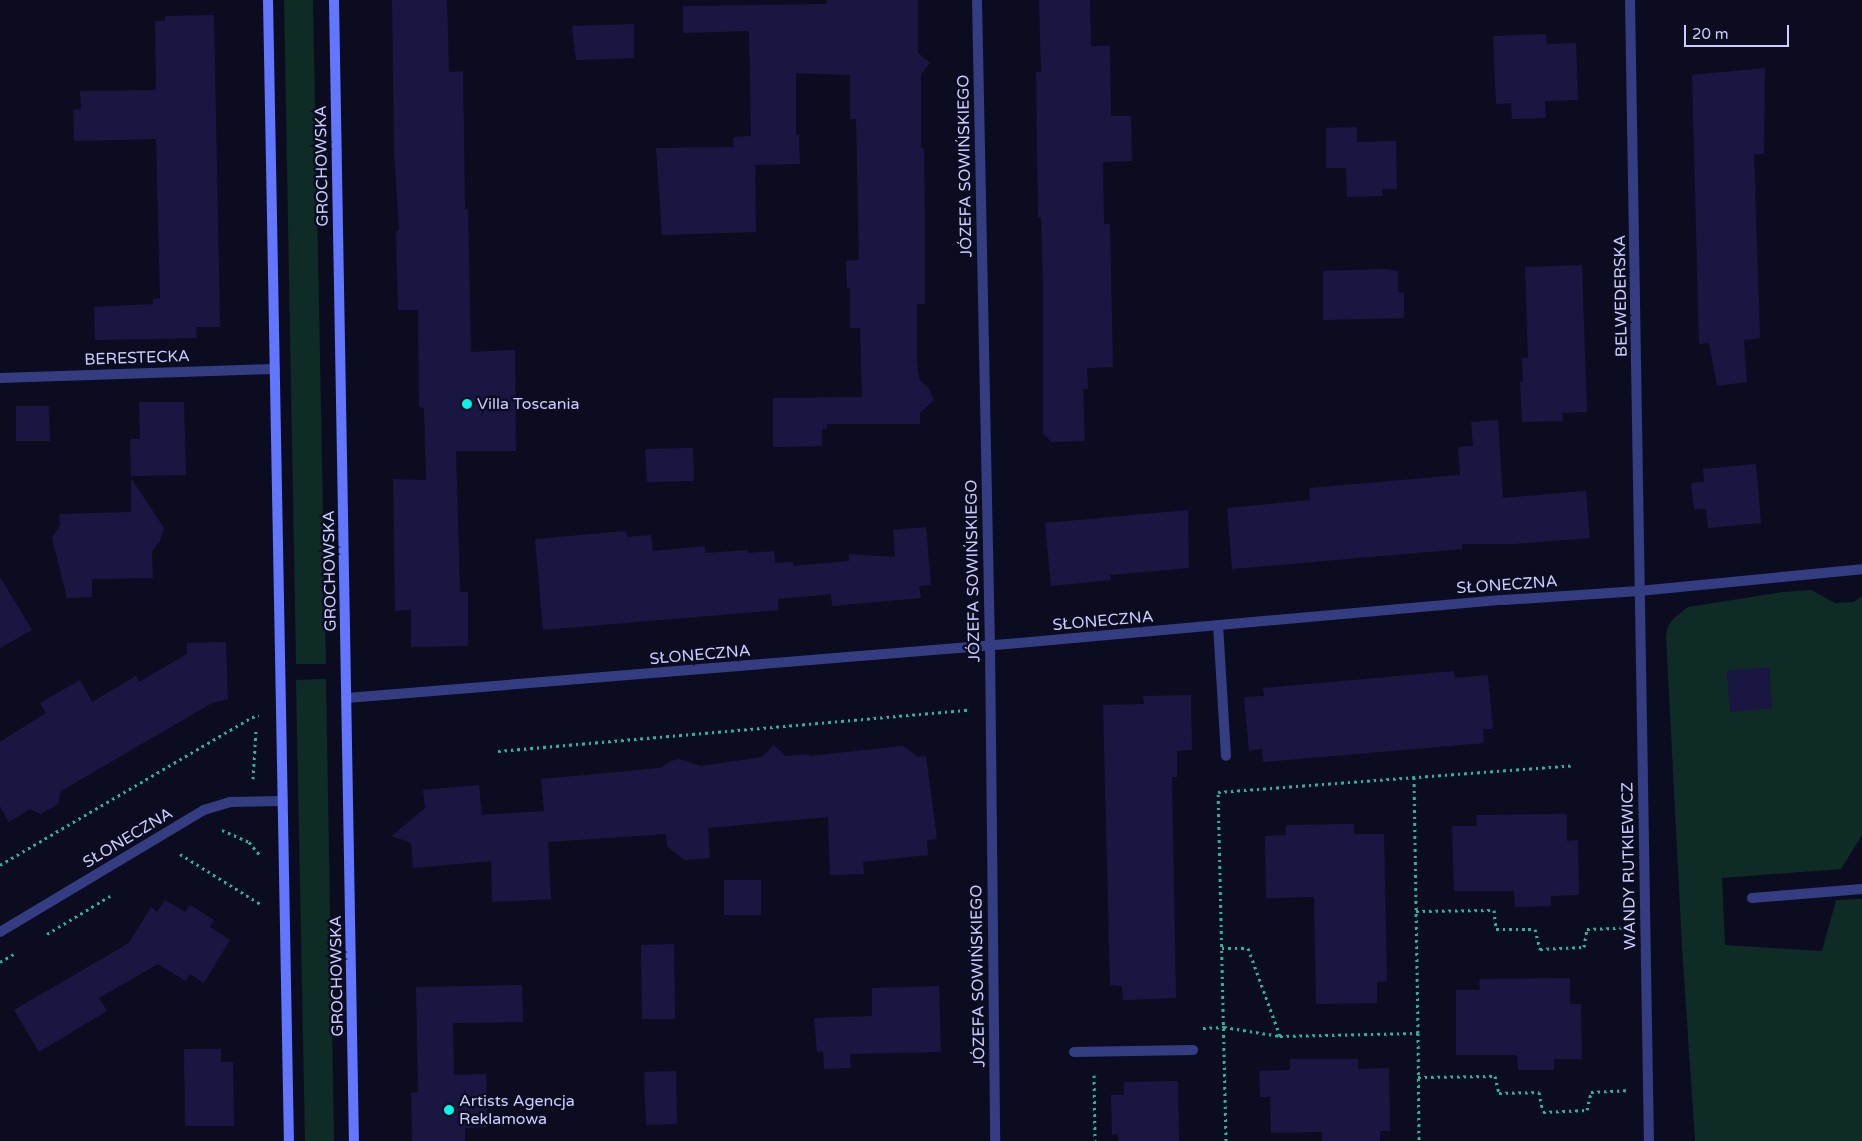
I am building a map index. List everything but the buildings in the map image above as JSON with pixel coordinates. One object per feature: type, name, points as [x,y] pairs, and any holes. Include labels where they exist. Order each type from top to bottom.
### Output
[{"type":"street","points":[[268,0],[289,1141]]},
{"type":"street","name":"GROCHOWSKA","points":[[334,0],[354,1141]]},
{"type":"street","name":"JÓZEFA SOWIŃSKIEGO","points":[[977,0],[990,646],[995,1141]]},
{"type":"street","name":"BELWEDERSKA","points":[[1630,0],[1637,315],[1638,591]]},
{"type":"street","name":"BERESTECKA","points":[[0,378],[275,369]]},
{"type":"street","name":"SŁONECZNA","points":[[347,698],[990,646],[1862,570]]},
{"type":"street","name":"WANDY RUTKIEWICZ","points":[[1638,591],[1650,1141]]},
{"type":"street","points":[[1218,626],[1226,756]]},
{"type":"street","name":"SŁONECZNA","points":[[0,932],[204,810],[230,802],[283,800]]},
{"type":"street","points":[[1752,898],[1862,889]]},
{"type":"street","points":[[1074,1052],[1193,1050]]},
{"type":"path","points":[[498,751],[990,708]]},
{"type":"path","points":[[0,865],[252,717],[258,716]]},
{"type":"path","points":[[1226,1141],[1218,792],[1574,765]]},
{"type":"path","points":[[1414,777],[1419,1141]]},
{"type":"path","points":[[218,829],[231,832],[249,842],[262,857]]},
{"type":"path","points":[[187,849],[180,854],[263,906]]},
{"type":"path","points":[[1416,912],[1494,910],[1496,929],[1535,929],[1540,949],[1584,947],[1587,929],[1628,928]]},
{"type":"path","points":[[1222,948],[1248,948],[1280,1036]]},
{"type":"path","points":[[1196,1028],[1224,1027],[1280,1036],[1418,1033]]},
{"type":"path","points":[[1094,1074],[1094,1141]]},
{"type":"path","points":[[1418,1077],[1495,1076],[1499,1093],[1539,1092],[1543,1112],[1587,1110],[1591,1092],[1632,1090]]},
{"type":"green space","points":[[284,0],[313,0],[326,664],[296,664]]},
{"type":"green space","points":[[1811,590],[1835,603],[1854,602],[1862,596],[1862,835],[1841,869],[1722,878],[1725,945],[1822,951],[1836,900],[1862,899],[1862,1141],[1695,1141],[1682,947],[1666,636],[1668,626],[1674,618],[1688,607],[1783,592]],"holes":[[[1769,668],[1772,708],[1731,711],[1727,671]]]},
{"type":"green space","points":[[326,679],[334,1141],[305,1141],[296,680]]},
{"type":"place","name":"Villa Toscania","points":[[467,404]]},
{"type":"place","name":"Artists Agencja Reklamowa","points":[[449,1110]]}]
